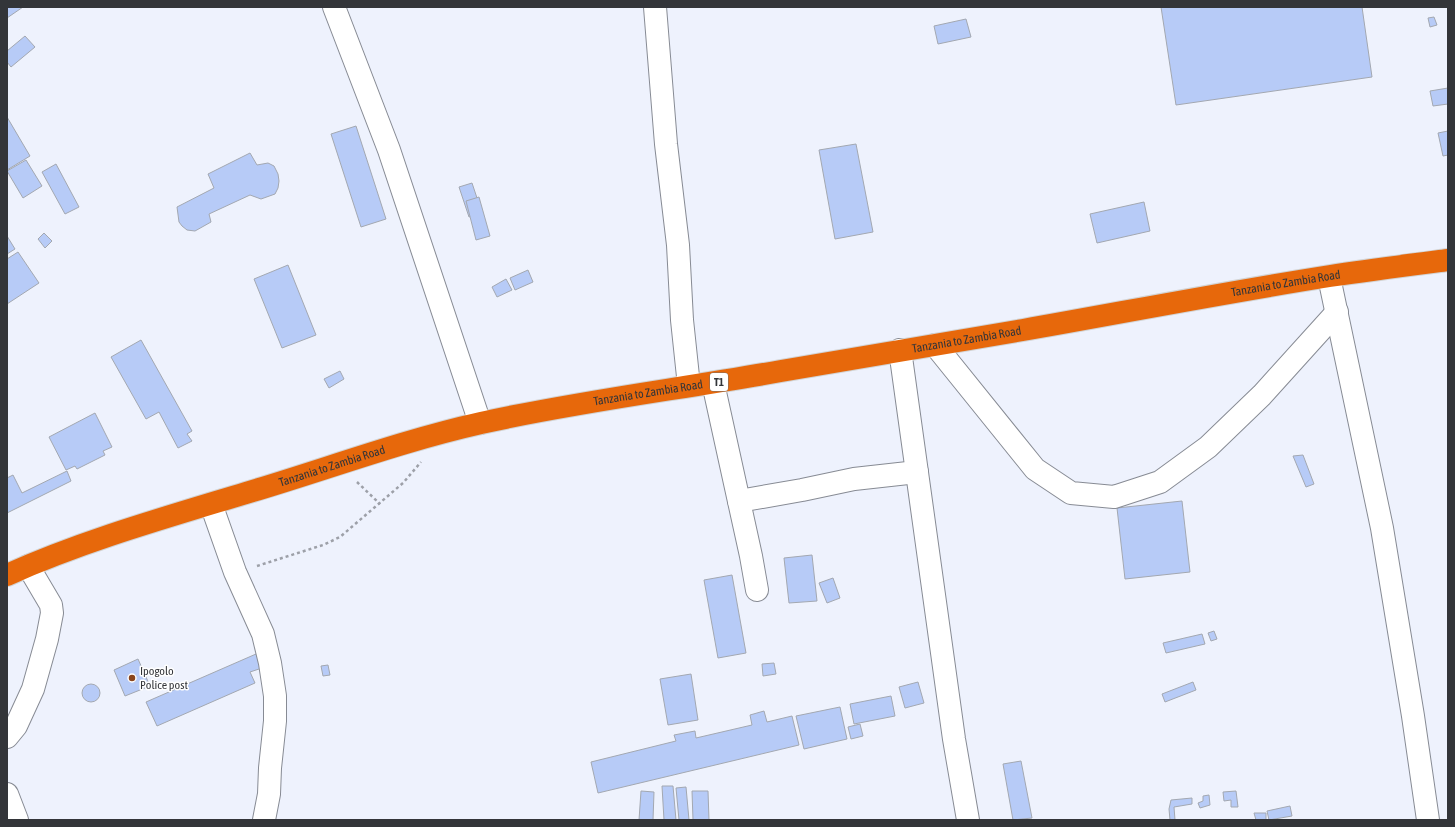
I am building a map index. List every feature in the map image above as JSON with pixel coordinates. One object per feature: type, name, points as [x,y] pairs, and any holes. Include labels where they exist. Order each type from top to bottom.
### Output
[{"type":"highway","name":"Tanzania to Zambia Road","points":[[7,575],[92,542],[404,443],[480,423],[594,402],[689,386],[713,384],[900,350],[1329,277],[1448,260]]},
{"type":"street","points":[[334,7],[389,150],[480,423]]},
{"type":"street","points":[[655,7],[666,144],[678,245],[682,320],[689,386]]},
{"type":"street","points":[[1329,277],[1382,528],[1428,820]]},
{"type":"street","points":[[935,344],[1034,469],[1071,493],[1114,497],[1160,482],[1208,447],[1262,395],[1337,312]]},
{"type":"street","points":[[900,350],[954,739],[968,820]]},
{"type":"street","points":[[713,384],[751,556],[757,590]]},
{"type":"street","points":[[739,501],[854,479],[917,472]]},
{"type":"street","points":[[211,504],[236,572],[263,634],[270,663],[275,696],[275,721],[269,794],[264,820]]},
{"type":"street","points":[[7,737],[16,726],[33,689],[47,639],[52,613],[51,605],[28,566]]},
{"type":"street","points":[[7,794],[17,820]]},
{"type":"path","points":[[236,572],[324,545],[340,537],[403,483],[419,466],[438,434]]},
{"type":"path","points":[[337,465],[380,504]]},
{"type":"building","points":[[7,7],[23,7],[7,18]]},
{"type":"building","points":[[1161,7],[1362,7],[1372,77],[1176,105]]},
{"type":"building","points":[[1434,17],[1437,25],[1430,27],[1428,18]]},
{"type":"building","points":[[966,19],[971,37],[938,44],[934,26]]},
{"type":"building","points":[[25,36],[35,47],[11,67],[7,62],[7,51]]},
{"type":"building","points":[[1448,88],[1448,104],[1433,106],[1430,91]]},
{"type":"building","points":[[7,117],[30,156],[7,170]]},
{"type":"building","points":[[356,126],[386,219],[361,227],[331,134]]},
{"type":"building","points":[[1448,131],[1448,155],[1443,156],[1438,133]]},
{"type":"building","points":[[856,144],[873,232],[835,239],[819,150]]},
{"type":"building","points":[[250,153],[257,165],[268,163],[274,166],[278,174],[279,181],[275,194],[261,199],[250,195],[209,214],[211,222],[195,231],[187,230],[182,226],[179,222],[177,207],[214,188],[208,174]]},
{"type":"building","points":[[26,160],[42,186],[23,198],[7,171]]},
{"type":"building","points":[[56,164],[79,207],[65,214],[42,172]]},
{"type":"building","points":[[472,183],[482,213],[469,217],[459,187]]},
{"type":"building","points":[[479,197],[490,236],[476,240],[466,201]]},
{"type":"building","points":[[1144,202],[1150,231],[1097,243],[1090,214]]},
{"type":"building","points":[[44,233],[52,241],[45,248],[38,239]]},
{"type":"building","points":[[7,236],[15,249],[7,254]]},
{"type":"building","points":[[18,252],[39,283],[7,304],[7,259]]},
{"type":"building","points":[[288,265],[316,335],[282,348],[254,279]]},
{"type":"building","points":[[528,270],[533,282],[515,290],[510,278]]},
{"type":"building","points":[[506,279],[512,290],[497,297],[492,287]]},
{"type":"building","points":[[141,340],[192,431],[187,434],[192,441],[178,448],[159,412],[146,419],[111,357]]},
{"type":"building","points":[[340,371],[344,379],[329,388],[324,379]]},
{"type":"building","points":[[95,413],[112,447],[103,451],[105,455],[77,469],[75,466],[66,470],[49,437]]},
{"type":"building","points":[[1303,455],[1314,484],[1306,487],[1293,456]]},
{"type":"building","points":[[67,471],[71,481],[7,513],[7,478],[13,475],[22,493]]},
{"type":"building","points":[[1182,501],[1190,572],[1125,579],[1117,508]]},
{"type":"building","points":[[812,555],[817,601],[789,603],[784,558]]},
{"type":"building","points":[[732,575],[746,653],[718,658],[704,580]]},
{"type":"building","points":[[833,578],[840,598],[827,603],[819,583]]},
{"type":"building","points":[[1214,631],[1217,639],[1211,641],[1208,633]]},
{"type":"building","points":[[1202,634],[1205,644],[1166,653],[1163,643]]},
{"type":"building","points":[[256,654],[262,668],[250,672],[255,683],[157,726],[146,702]]},
{"type":"building","name":"Ipogolo Police post","points":[[138,659],[150,686],[125,696],[114,670]]},
{"type":"building","points":[[774,663],[776,674],[763,676],[762,664]]},
{"type":"building","points":[[328,665],[330,675],[323,676],[321,666]]},
{"type":"building","points":[[691,674],[698,720],[668,725],[660,679]]},
{"type":"building","points":[[918,682],[924,703],[905,708],[899,687]]},
{"type":"building","points":[[1193,682],[1196,690],[1165,702],[1162,694]]},
{"type":"building","points":[[87,684],[95,684],[100,689],[98,700],[95,702],[87,702],[82,697],[82,689]]},
{"type":"building","points":[[891,696],[895,716],[854,724],[850,704]]},
{"type":"building","points":[[840,707],[847,739],[804,749],[796,716]]},
{"type":"building","points":[[764,711],[767,722],[792,716],[799,745],[598,793],[591,762],[676,741],[674,735],[695,731],[696,738],[752,725],[750,715]]},
{"type":"building","points":[[860,724],[863,736],[851,739],[848,727]]},
{"type":"building","points":[[1021,761],[1032,818],[1013,820],[1003,764]]},
{"type":"building","points":[[662,786],[673,786],[676,820],[664,820]]},
{"type":"building","points":[[686,787],[689,820],[679,820],[676,788]]},
{"type":"building","points":[[641,791],[654,792],[653,820],[639,820]]},
{"type":"building","points":[[692,791],[708,791],[709,820],[693,820]]},
{"type":"building","points":[[1236,791],[1238,807],[1231,807],[1231,800],[1224,801],[1223,792]]},
{"type":"building","points":[[1209,795],[1210,805],[1200,808],[1198,803],[1203,801],[1203,796]]},
{"type":"building","points":[[1192,798],[1192,804],[1174,807],[1175,820],[1170,820],[1169,809],[1171,800]]},
{"type":"building","points":[[1290,806],[1292,816],[1269,820],[1267,811]]},
{"type":"building","points":[[1254,813],[1266,813],[1266,820],[1256,820]]},
{"type":"place","name":"Ipogolo Police post","points":[[132,678]]}]
